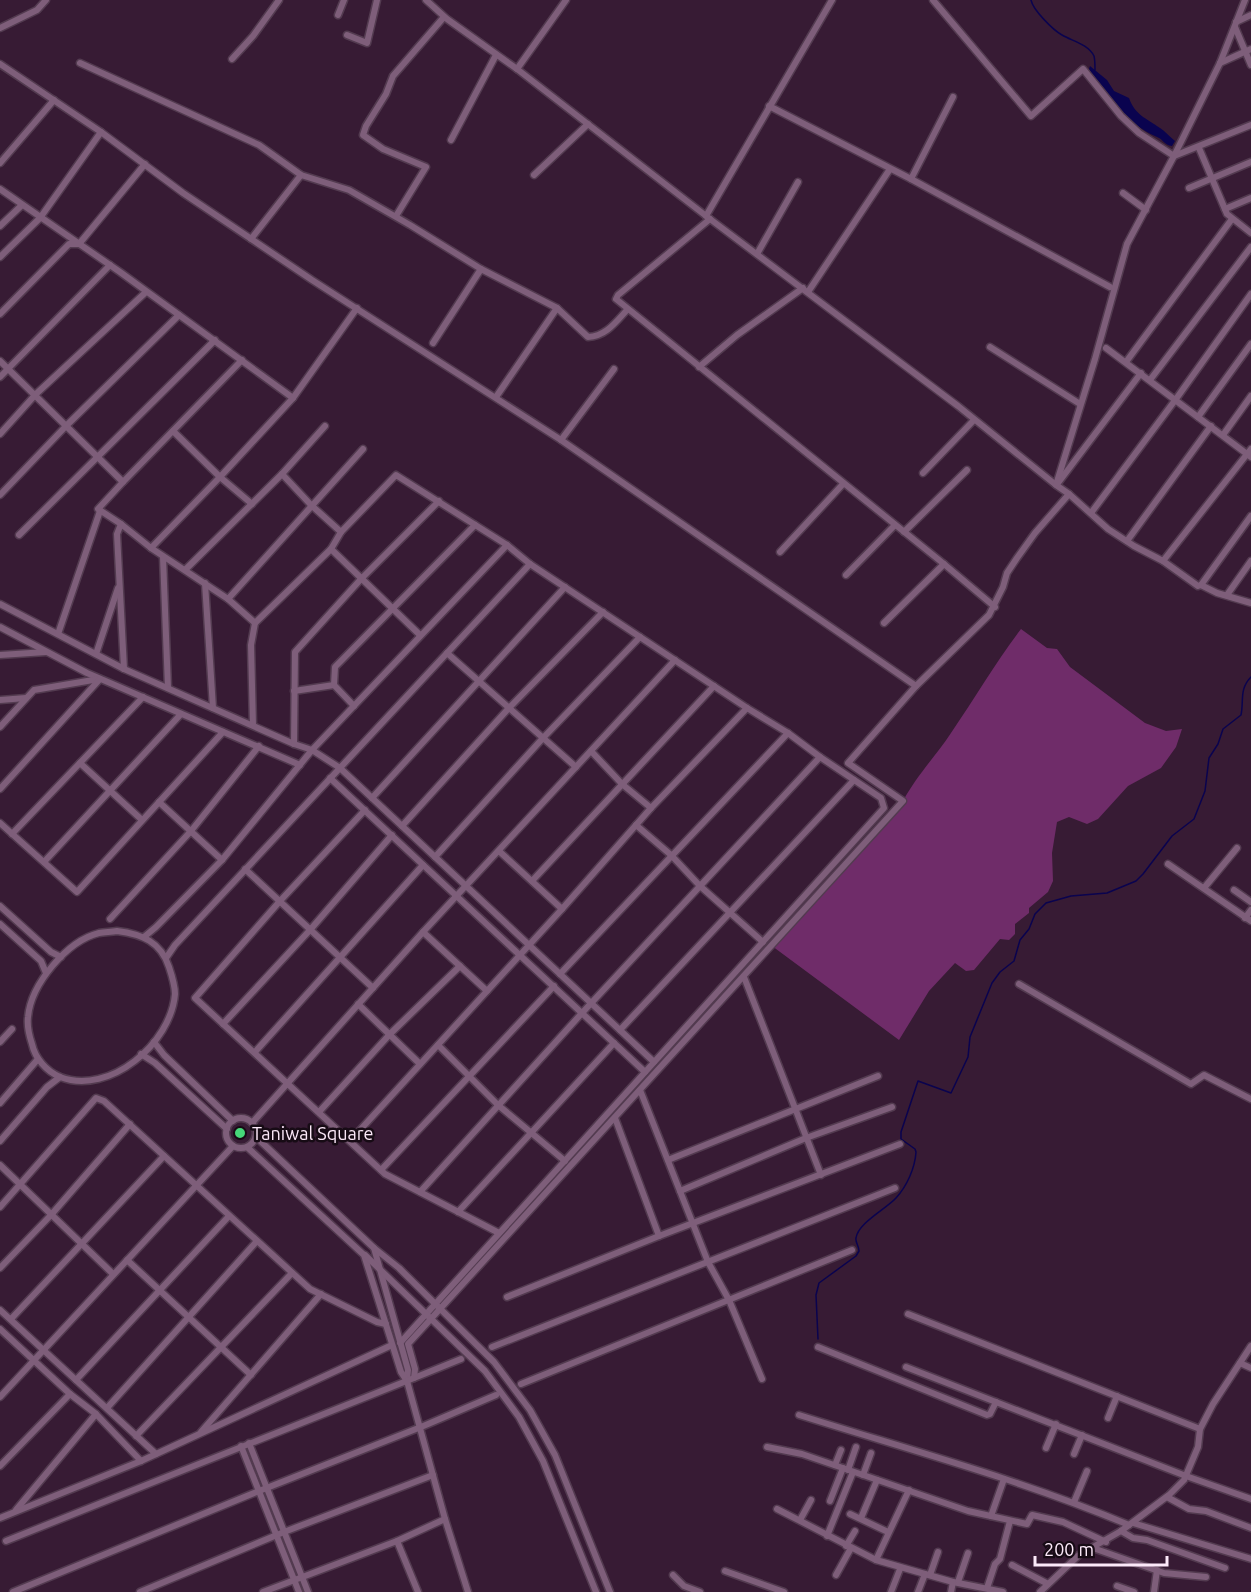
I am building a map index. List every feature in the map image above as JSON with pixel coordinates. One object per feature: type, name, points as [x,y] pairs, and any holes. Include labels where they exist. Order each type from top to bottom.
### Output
[{"type":"street","points":[[0,28],[37,10],[46,0]]},
{"type":"street","points":[[232,59],[253,36],[279,0]]},
{"type":"street","points":[[338,15],[344,0]]},
{"type":"street","points":[[347,36],[367,43],[377,0]]},
{"type":"street","points":[[426,0],[974,420],[1069,494],[1108,529],[1163,561],[1198,586],[1201,585],[1251,603]]},
{"type":"street","points":[[517,69],[566,0]]},
{"type":"street","points":[[832,0],[769,106],[708,217],[616,299],[994,607]]},
{"type":"street","points":[[933,0],[1031,116],[1083,69],[1121,116],[1139,133],[1174,156]]},
{"type":"street","points":[[1056,485],[1095,359],[1127,244],[1220,63],[1245,0]]},
{"type":"street","points":[[1235,24],[1251,15]]},
{"type":"street","points":[[396,216],[426,167],[382,149],[363,135],[386,94],[393,76],[444,16]]},
{"type":"street","points":[[1235,24],[1248,51],[1251,65]]},
{"type":"street","points":[[1220,63],[1248,51]]},
{"type":"street","points":[[451,140],[496,55]]},
{"type":"street","points":[[0,63],[251,239],[561,440],[916,686]]},
{"type":"street","points":[[80,63],[259,144],[301,175],[349,190],[396,216],[481,269],[557,308],[588,337],[600,336],[606,332],[627,310]]},
{"type":"street","points":[[911,179],[953,97]]},
{"type":"street","points":[[0,163],[54,100]]},
{"type":"street","points":[[769,106],[911,179],[1110,287]]},
{"type":"street","points":[[534,176],[588,124]]},
{"type":"street","points":[[1174,156],[1199,148],[1251,125]]},
{"type":"street","points":[[0,257],[40,218],[101,132]]},
{"type":"street","points":[[1199,148],[1225,209],[1232,219],[1251,233]]},
{"type":"street","points":[[1189,188],[1251,162]]},
{"type":"street","points":[[79,244],[145,164]]},
{"type":"street","points":[[699,368],[737,335],[806,290],[890,169]]},
{"type":"street","points":[[251,239],[301,175]]},
{"type":"street","points":[[757,254],[798,182]]},
{"type":"street","points":[[0,189],[110,265],[293,398]]},
{"type":"street","points":[[1124,194],[1146,210]]},
{"type":"street","points":[[1225,209],[1251,198]]},
{"type":"street","points":[[0,226],[22,205]]},
{"type":"street","points":[[1126,362],[1232,219]]},
{"type":"street","points":[[0,314],[69,244],[79,244]]},
{"type":"street","points":[[1150,380],[1251,247]]},
{"type":"street","points":[[0,377],[110,265]]},
{"type":"street","points":[[433,342],[481,269]]},
{"type":"street","points":[[0,434],[36,394],[146,292]]},
{"type":"street","points":[[1091,513],[1251,294]]},
{"type":"street","points":[[151,548],[293,398],[357,308]]},
{"type":"street","points":[[496,397],[557,308]]},
{"type":"street","points":[[0,495],[67,425],[179,315]]},
{"type":"street","points":[[19,535],[215,340]]},
{"type":"street","points":[[1198,417],[1251,344]]},
{"type":"street","points":[[990,347],[1080,404]]},
{"type":"street","points":[[1106,348],[1250,453],[1163,561]]},
{"type":"street","points":[[58,634],[100,511],[98,509],[243,360]]},
{"type":"street","points":[[0,361],[123,482]]},
{"type":"street","points":[[561,440],[614,369]]},
{"type":"street","points":[[1056,485],[1141,373]]},
{"type":"street","points":[[1223,435],[1251,396]]},
{"type":"street","points":[[923,473],[974,420]]},
{"type":"street","points":[[185,570],[282,474],[325,426]]},
{"type":"street","points":[[1126,541],[1211,426]]},
{"type":"street","points":[[173,431],[220,477],[252,504]]},
{"type":"street","points":[[228,599],[363,449]]},
{"type":"street","points":[[904,532],[967,470]]},
{"type":"street","points":[[282,474],[341,532]]},
{"type":"street","points":[[253,725],[251,645],[255,623],[331,549],[341,532],[396,475],[507,545],[530,564],[788,733],[881,798],[884,808],[500,1233],[438,1306]]},
{"type":"street","points":[[780,552],[843,484]]},
{"type":"street","points":[[400,1343],[429,1316],[615,1118],[903,801],[848,763],[916,686],[964,640],[994,607],[1004,587],[1007,573],[1035,533],[1069,494]]},
{"type":"street","points":[[294,744],[295,652],[362,579],[440,501]]},
{"type":"street","points":[[100,511],[121,524],[163,557],[228,599],[255,623]]},
{"type":"street","points":[[1201,585],[1251,516]]},
{"type":"street","points":[[121,524],[117,534],[124,669]]},
{"type":"street","points":[[354,706],[334,685],[335,667],[475,525]]},
{"type":"street","points":[[846,575],[895,525]]},
{"type":"street","points":[[144,937],[222,860],[312,750],[507,545]]},
{"type":"street","points":[[331,549],[420,634]]},
{"type":"street","points":[[163,557],[168,688]]},
{"type":"street","points":[[1227,595],[1251,561]]},
{"type":"street","points":[[166,958],[175,945],[245,869],[530,564]]},
{"type":"street","points":[[884,623],[944,564]]},
{"type":"street","points":[[205,584],[213,708]]},
{"type":"street","points":[[96,654],[120,585]]},
{"type":"street","points":[[372,798],[565,587]]},
{"type":"street","points":[[0,604],[124,669],[312,750],[340,768],[654,1062]]},
{"type":"street","points":[[402,826],[508,709],[603,612]]},
{"type":"street","points":[[0,627],[100,679],[300,765]]},
{"type":"street","points":[[435,857],[543,738],[640,637]]},
{"type":"street","points":[[0,655],[46,652]]},
{"type":"street","points":[[447,653],[576,767]]},
{"type":"street","points":[[252,1123],[423,932],[675,660]]},
{"type":"street","points":[[0,727],[34,690],[100,679]]},
{"type":"street","points":[[0,789],[100,679]]},
{"type":"street","points":[[294,691],[334,685]]},
{"type":"street","points":[[532,881],[714,686]]},
{"type":"street","points":[[12,834],[143,697]]},
{"type":"street","points":[[0,700],[26,698]]},
{"type":"street","points":[[350,1141],[651,808],[747,708]]},
{"type":"street","points":[[44,862],[181,714]]},
{"type":"street","points":[[0,823],[77,892],[223,732]]},
{"type":"street","points":[[560,974],[670,855],[788,733]]},
{"type":"street","points":[[110,919],[191,831],[259,746]]},
{"type":"street","points":[[591,751],[622,784],[651,808]]},
{"type":"street","points":[[420,1192],[582,1013],[820,757]]},
{"type":"street","points":[[80,763],[142,820]]},
{"type":"street","points":[[330,778],[645,1072]]},
{"type":"street","points":[[620,1030],[854,780]]},
{"type":"street","points":[[159,802],[222,860]]},
{"type":"street","points":[[365,810],[195,998],[381,1170],[500,1233]]},
{"type":"street","points":[[636,825],[763,942]]},
{"type":"street","points":[[223,1024],[310,930],[392,835]]},
{"type":"street","points":[[1204,888],[1237,848]]},
{"type":"street","points":[[499,850],[562,909]]},
{"type":"street","points":[[1168,864],[1248,920],[1251,910]]},
{"type":"street","points":[[255,1052],[423,865]]},
{"type":"street","points":[[245,869],[373,988]]},
{"type":"street","points":[[1234,890],[1251,902]]},
{"type":"street","points":[[0,906],[51,952],[61,957]]},
{"type":"street","points":[[0,924],[41,961],[46,973]]},
{"type":"street","points":[[117,931],[144,937],[166,958],[175,991],[166,1024],[154,1042],[113,1076],[97,1081],[79,1081],[60,1077],[38,1059],[31,1039],[28,1018],[36,991],[46,973],[75,945],[97,934],[117,931]]},
{"type":"street","points":[[423,932],[487,991]]},
{"type":"street","points":[[319,1112],[390,1034],[460,966]]},
{"type":"street","points":[[744,977],[821,1175]]},
{"type":"street","points":[[1020,984],[1191,1084],[1204,1075],[1251,1099]]},
{"type":"street","points":[[381,1170],[554,986]]},
{"type":"street","points":[[358,1004],[420,1064]]},
{"type":"street","points":[[0,1042],[12,1029]]},
{"type":"street","points":[[154,1042],[164,1055],[233,1121]]},
{"type":"street","points":[[458,1212],[614,1043]]},
{"type":"street","points":[[438,1045],[498,1105],[532,1131],[565,1161]]},
{"type":"street","points":[[141,1054],[155,1063],[227,1129]]},
{"type":"street","points":[[0,1103],[38,1059]]},
{"type":"street","points":[[668,1160],[878,1076]]},
{"type":"street","points":[[0,1141],[47,1087],[60,1077]]},
{"type":"street","points":[[640,1090],[708,1262],[729,1300],[762,1379]]},
{"type":"street","points":[[0,1208],[96,1098],[104,1101],[130,1124],[310,1289],[377,1322],[386,1324]]},
{"type":"street","points":[[680,1191],[806,1138],[892,1107]]},
{"type":"street","points":[[615,1118],[658,1236]]},
{"type":"street","points":[[256,1137],[247,1147],[233,1146],[227,1138],[227,1129],[233,1121],[243,1119],[252,1123],[256,1137],[374,1248],[399,1268],[494,1362],[530,1410],[555,1455],[610,1592]]},
{"type":"street","points":[[0,1268],[51,1215],[130,1124]]},
{"type":"street","points":[[507,1297],[658,1236],[900,1144]]},
{"type":"street","points":[[0,1397],[233,1146]]},
{"type":"street","points":[[247,1147],[379,1268],[484,1371],[519,1417],[543,1461],[596,1592]]},
{"type":"street","points":[[11,1319],[164,1156]]},
{"type":"street","points":[[0,1166],[113,1274]]},
{"type":"street","points":[[492,1347],[896,1188]]},
{"type":"street","points":[[76,1380],[229,1216]]},
{"type":"street","points":[[107,1408],[257,1241]]},
{"type":"street","points":[[374,1248],[408,1370],[445,1519],[468,1592]]},
{"type":"street","points":[[521,1384],[852,1250]]},
{"type":"street","points":[[364,1255],[401,1372],[410,1379]]},
{"type":"street","points":[[127,1260],[250,1375]]},
{"type":"street","points":[[136,1436],[292,1273]]},
{"type":"street","points":[[199,1434],[321,1294]]},
{"type":"street","points":[[0,1310],[156,1454]]},
{"type":"street","points":[[908,1314],[1200,1429]]},
{"type":"street","points":[[410,1379],[415,1369],[408,1344],[429,1316]]},
{"type":"street","points":[[1,1333],[96,1414],[141,1461]]},
{"type":"street","points":[[0,1518],[141,1461],[392,1345]]},
{"type":"street","points":[[1040,1592],[1079,1555],[1121,1532],[1167,1497],[1186,1476],[1198,1447],[1200,1429],[1213,1404],[1251,1346]]},
{"type":"street","points":[[818,1347],[987,1415],[990,1414],[996,1402]]},
{"type":"street","points":[[6,1541],[461,1359]]},
{"type":"street","points":[[1240,1363],[1251,1368]]},
{"type":"street","points":[[906,1367],[1251,1499]]},
{"type":"street","points":[[0,1466],[70,1394]]},
{"type":"street","points":[[13,1592],[496,1395]]},
{"type":"street","points":[[1108,1418],[1117,1396]]},
{"type":"street","points":[[14,1512],[96,1414]]},
{"type":"street","points":[[799,1415],[1004,1479],[1131,1524],[1251,1559]]},
{"type":"street","points":[[1046,1448],[1056,1424]]},
{"type":"street","points":[[1074,1454],[1082,1435]]},
{"type":"street","points":[[249,1443],[267,1488],[299,1592]]},
{"type":"street","points":[[241,1446],[259,1491],[309,1592]]},
{"type":"street","points":[[767,1447],[802,1454],[938,1502],[1010,1521],[1027,1524],[1032,1515],[1063,1522],[1106,1542]]},
{"type":"street","points":[[827,1536],[856,1448]]},
{"type":"street","points":[[835,1465],[841,1450]]},
{"type":"street","points":[[863,1475],[871,1453]]},
{"type":"street","points":[[830,1501],[848,1470]]},
{"type":"street","points":[[1074,1502],[1087,1471]]},
{"type":"street","points":[[140,1592],[280,1534],[433,1475]]},
{"type":"street","points":[[991,1516],[1004,1479]]},
{"type":"street","points":[[861,1518],[877,1480]]},
{"type":"street","points":[[876,1560],[909,1490]]},
{"type":"street","points":[[1167,1497],[1189,1509],[1206,1511],[1251,1528]]},
{"type":"street","points":[[800,1520],[811,1500]]},
{"type":"street","points":[[777,1509],[848,1547],[900,1569],[1003,1592]]},
{"type":"street","points":[[850,1514],[888,1532]]},
{"type":"street","points":[[263,1592],[397,1541],[445,1519]]},
{"type":"street","points":[[987,1588],[995,1564],[1000,1559],[1010,1521]]},
{"type":"street","points":[[836,1575],[855,1531]]},
{"type":"street","points":[[1121,1532],[1225,1568]]},
{"type":"street","points":[[397,1541],[418,1592]]},
{"type":"street","points":[[1093,1548],[1164,1573],[1206,1576]]},
{"type":"street","points":[[918,1592],[938,1552]]},
{"type":"street","points":[[951,1592],[968,1553]]},
{"type":"street","points":[[1012,1565],[1048,1584]]},
{"type":"street","points":[[891,1592],[900,1569]]},
{"type":"street","points":[[1154,1592],[1156,1570]]},
{"type":"street","points":[[725,1571],[784,1592]]},
{"type":"street","points":[[673,1575],[684,1586],[700,1592]]},
{"type":"street","points":[[1117,1586],[1134,1592]]},
{"type":"shaded area","points":[[1090,66],[1107,80],[1114,91],[1129,98],[1138,112],[1175,141],[1172,146],[1147,132],[1118,109],[1095,79],[1089,69]]},
{"type":"shaded area","points":[[1021,629],[1047,648],[1057,649],[1070,667],[1145,723],[1166,731],[1182,729],[1176,747],[1161,768],[1128,786],[1098,819],[1087,824],[1069,817],[1057,822],[1052,853],[1053,881],[1048,892],[1029,908],[1029,913],[1015,924],[1015,934],[1009,940],[1000,939],[974,970],[966,971],[955,963],[929,991],[899,1040],[772,946],[903,801]]},
{"type":"waterway","points":[[1031,0],[1039,14],[1054,29],[1091,52],[1094,56],[1095,70]]},
{"type":"waterway","points":[[818,1339],[816,1295],[819,1283],[856,1256],[859,1251],[856,1240],[858,1232],[896,1198],[910,1176],[916,1152],[901,1139],[901,1132],[918,1081],[951,1093],[968,1057],[970,1037],[992,983],[1000,972],[1014,961],[1020,940],[1029,929],[1035,914],[1046,903],[1071,896],[1107,893],[1136,881],[1172,836],[1194,819],[1205,791],[1209,758],[1218,744],[1223,729],[1241,715],[1243,691],[1251,677]]},
{"type":"place","name":"Taniwal Square","points":[[240,1133]]}]
